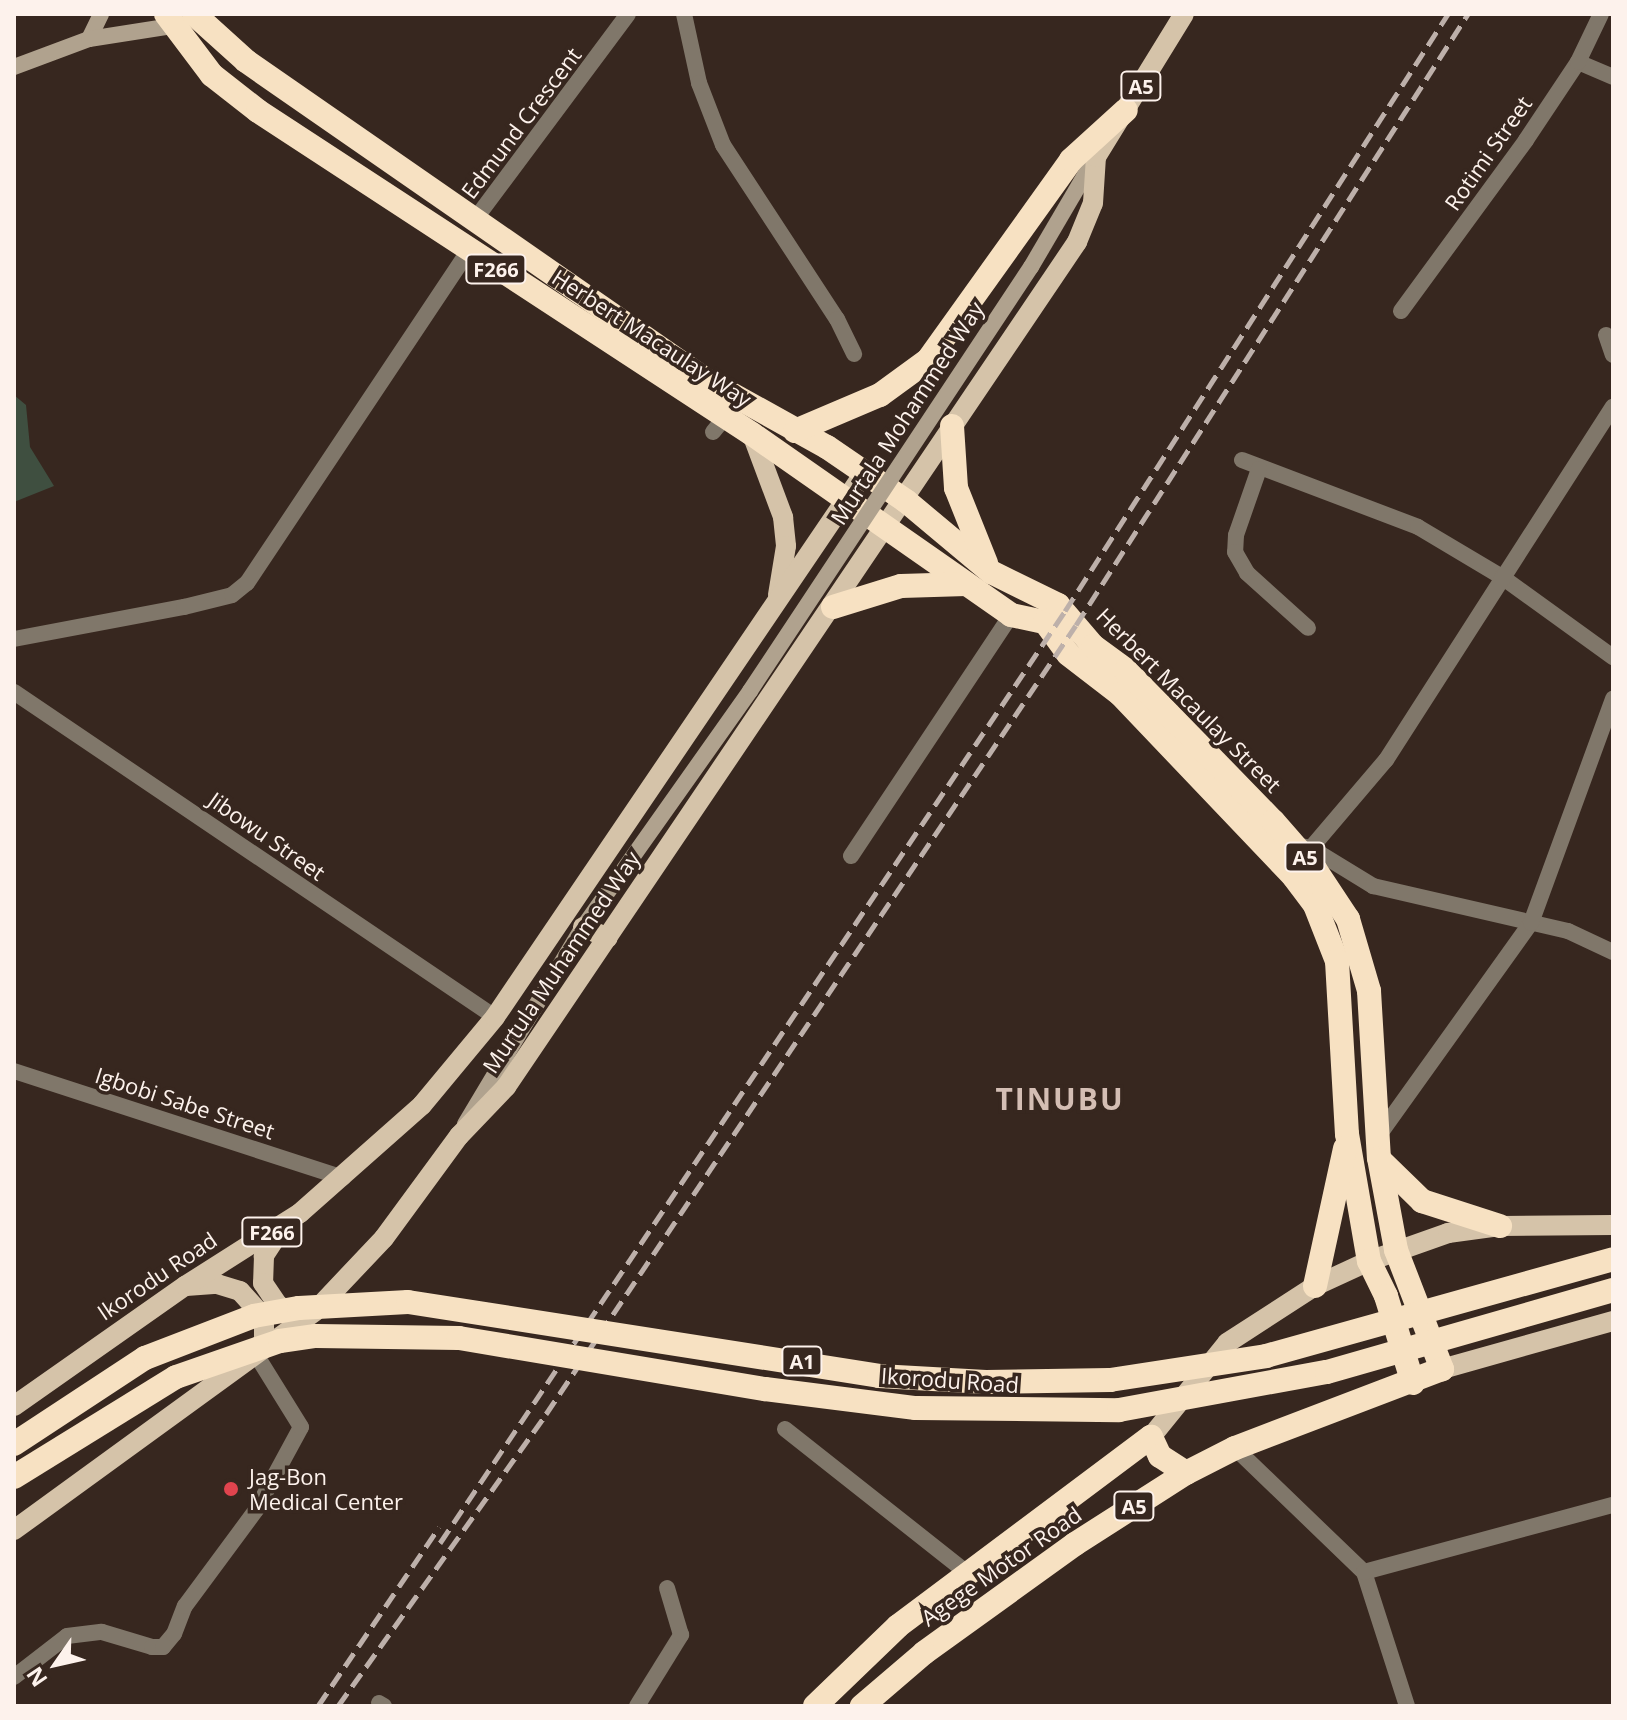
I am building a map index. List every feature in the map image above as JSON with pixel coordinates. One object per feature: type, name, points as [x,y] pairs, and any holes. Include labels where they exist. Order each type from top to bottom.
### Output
[{"type":"highway","name":"Herbert Macaulay Way","points":[[194,14],[246,61],[706,380],[864,473]]},
{"type":"highway","name":"Herbert Macaulay Way","points":[[169,20],[212,75],[258,111],[468,251],[719,425],[752,434],[848,501]]},
{"type":"highway","points":[[795,431],[880,395],[928,360],[1071,160],[1126,110]]},
{"type":"highway","points":[[952,426],[956,488],[991,572]]},
{"type":"highway","name":"Herbert Macaulay Street","points":[[864,473],[906,501],[991,572],[1058,605],[1303,847],[1336,897],[1363,966],[1379,1146],[1396,1250],[1442,1369]]},
{"type":"highway","name":"Herbert Macaulay Street","points":[[848,501],[1011,615],[1045,622],[1053,629],[1068,654],[1148,721],[1315,905],[1337,961],[1347,1134],[1369,1261],[1386,1296],[1413,1383]]},
{"type":"highway","points":[[833,607],[901,586],[967,584]]},
{"type":"highway","points":[[1315,1286],[1347,1134]]},
{"type":"highway","points":[[1379,1146],[1422,1201],[1500,1226]]},
{"type":"highway","name":"Ikorodu Road","points":[[14,1444],[145,1358],[254,1316],[299,1308],[408,1302],[879,1376],[986,1382],[1110,1380],[1266,1356],[1613,1259]]},
{"type":"highway","name":"Ikorodu Road","points":[[14,1477],[176,1377],[280,1341],[316,1336],[459,1338],[765,1389],[916,1408],[1119,1410],[1327,1372],[1613,1290]]},
{"type":"highway","name":"Agege Motor Road","points":[[862,1706],[924,1653],[1050,1562],[1186,1473],[1235,1448],[1413,1383],[1442,1369]]},
{"type":"highway","points":[[1151,1437],[1160,1456],[1186,1473]]},
{"type":"highway","name":"Agege Motor Road","points":[[815,1706],[898,1626],[966,1572],[1151,1437]]},
{"type":"main road","points":[[89,39],[101,14]]},
{"type":"main road","name":"A5","points":[[887,530],[952,426],[1077,242],[1093,203],[1096,157],[1184,14]]},
{"type":"main road","points":[[14,67],[89,39],[169,20]]},
{"type":"main road","name":"Murtala Mohammed Way","points":[[750,691],[1031,267],[1096,157]]},
{"type":"main road","points":[[752,434],[775,490],[786,546],[772,614]]},
{"type":"main road","name":"Murtula Muhammed Way","points":[[495,1017],[772,614],[864,473]]},
{"type":"main road","name":"Murtula Muhammed Way","points":[[459,1136],[506,1087],[887,530]]},
{"type":"main road","name":"Murtula Muhammed Way","points":[[459,1136],[583,927],[750,691]]},
{"type":"main road","points":[[583,927],[608,938]]},
{"type":"main road","name":"Ikorodu Road","points":[[14,1406],[185,1286],[284,1224],[343,1178],[422,1105],[495,1017]]},
{"type":"main road","points":[[14,1530],[315,1311],[384,1238],[459,1136]]},
{"type":"main road","points":[[284,1224],[264,1256],[263,1283],[288,1315],[315,1311]]},
{"type":"main road","points":[[1151,1437],[1227,1343],[1315,1286],[1369,1261],[1448,1233],[1500,1226],[1613,1225]]},
{"type":"main road","points":[[185,1286],[217,1284],[240,1291],[264,1318],[264,1340],[254,1357]]},
{"type":"main road","points":[[1442,1369],[1613,1321]]},
{"type":"street","name":"Edmund Crescent","points":[[476,218],[628,14]]},
{"type":"street","points":[[684,14],[699,83],[723,145],[837,319],[854,354]]},
{"type":"street","name":"Rotimi Street","points":[[1401,311],[1578,62],[1601,14]]},
{"type":"street","points":[[1578,62],[1613,77]]},
{"type":"street","points":[[14,639],[184,607],[232,595],[247,583],[468,251]]},
{"type":"street","points":[[1606,335],[1613,355]]},
{"type":"street","points":[[1613,407],[1386,760],[1303,847],[1373,886],[1568,931],[1613,952]]},
{"type":"street","points":[[1242,460],[1259,469],[1382,510],[1502,577],[1613,657]]},
{"type":"street","points":[[1259,469],[1236,535],[1235,552],[1247,573],[1308,628]]},
{"type":"street","points":[[851,856],[1011,615]]},
{"type":"street","name":"Jibowu Street","points":[[14,692],[495,1017]]},
{"type":"street","points":[[1379,1146],[1531,923],[1613,699]]},
{"type":"street","name":"Igbobi Sabe Street","points":[[14,1071],[343,1178]]},
{"type":"street","points":[[14,1677],[67,1636],[102,1632],[152,1647],[163,1647],[174,1634],[185,1606],[256,1510],[301,1427],[254,1357]]},
{"type":"street","points":[[785,1429],[966,1572]]},
{"type":"street","points":[[1235,1448],[1364,1572],[1407,1706]]},
{"type":"street","points":[[1364,1572],[1613,1505]]},
{"type":"street","points":[[637,1706],[681,1635],[667,1588]]},
{"type":"green space","points":[[14,395],[26,405],[30,447],[54,486],[14,502]]},
{"type":"railway","points":[[440,1543],[1065,611],[1448,14]]},
{"type":"railway","points":[[338,1706],[546,1414],[1076,625],[1468,14]]},
{"type":"railway","points":[[318,1706],[439,1527]]},
{"type":"place","name":"Jag-Bon Medical Center","points":[[231,1489]]},
{"type":"district","name":"TINUBU","points":[[1060,1099]]}]
